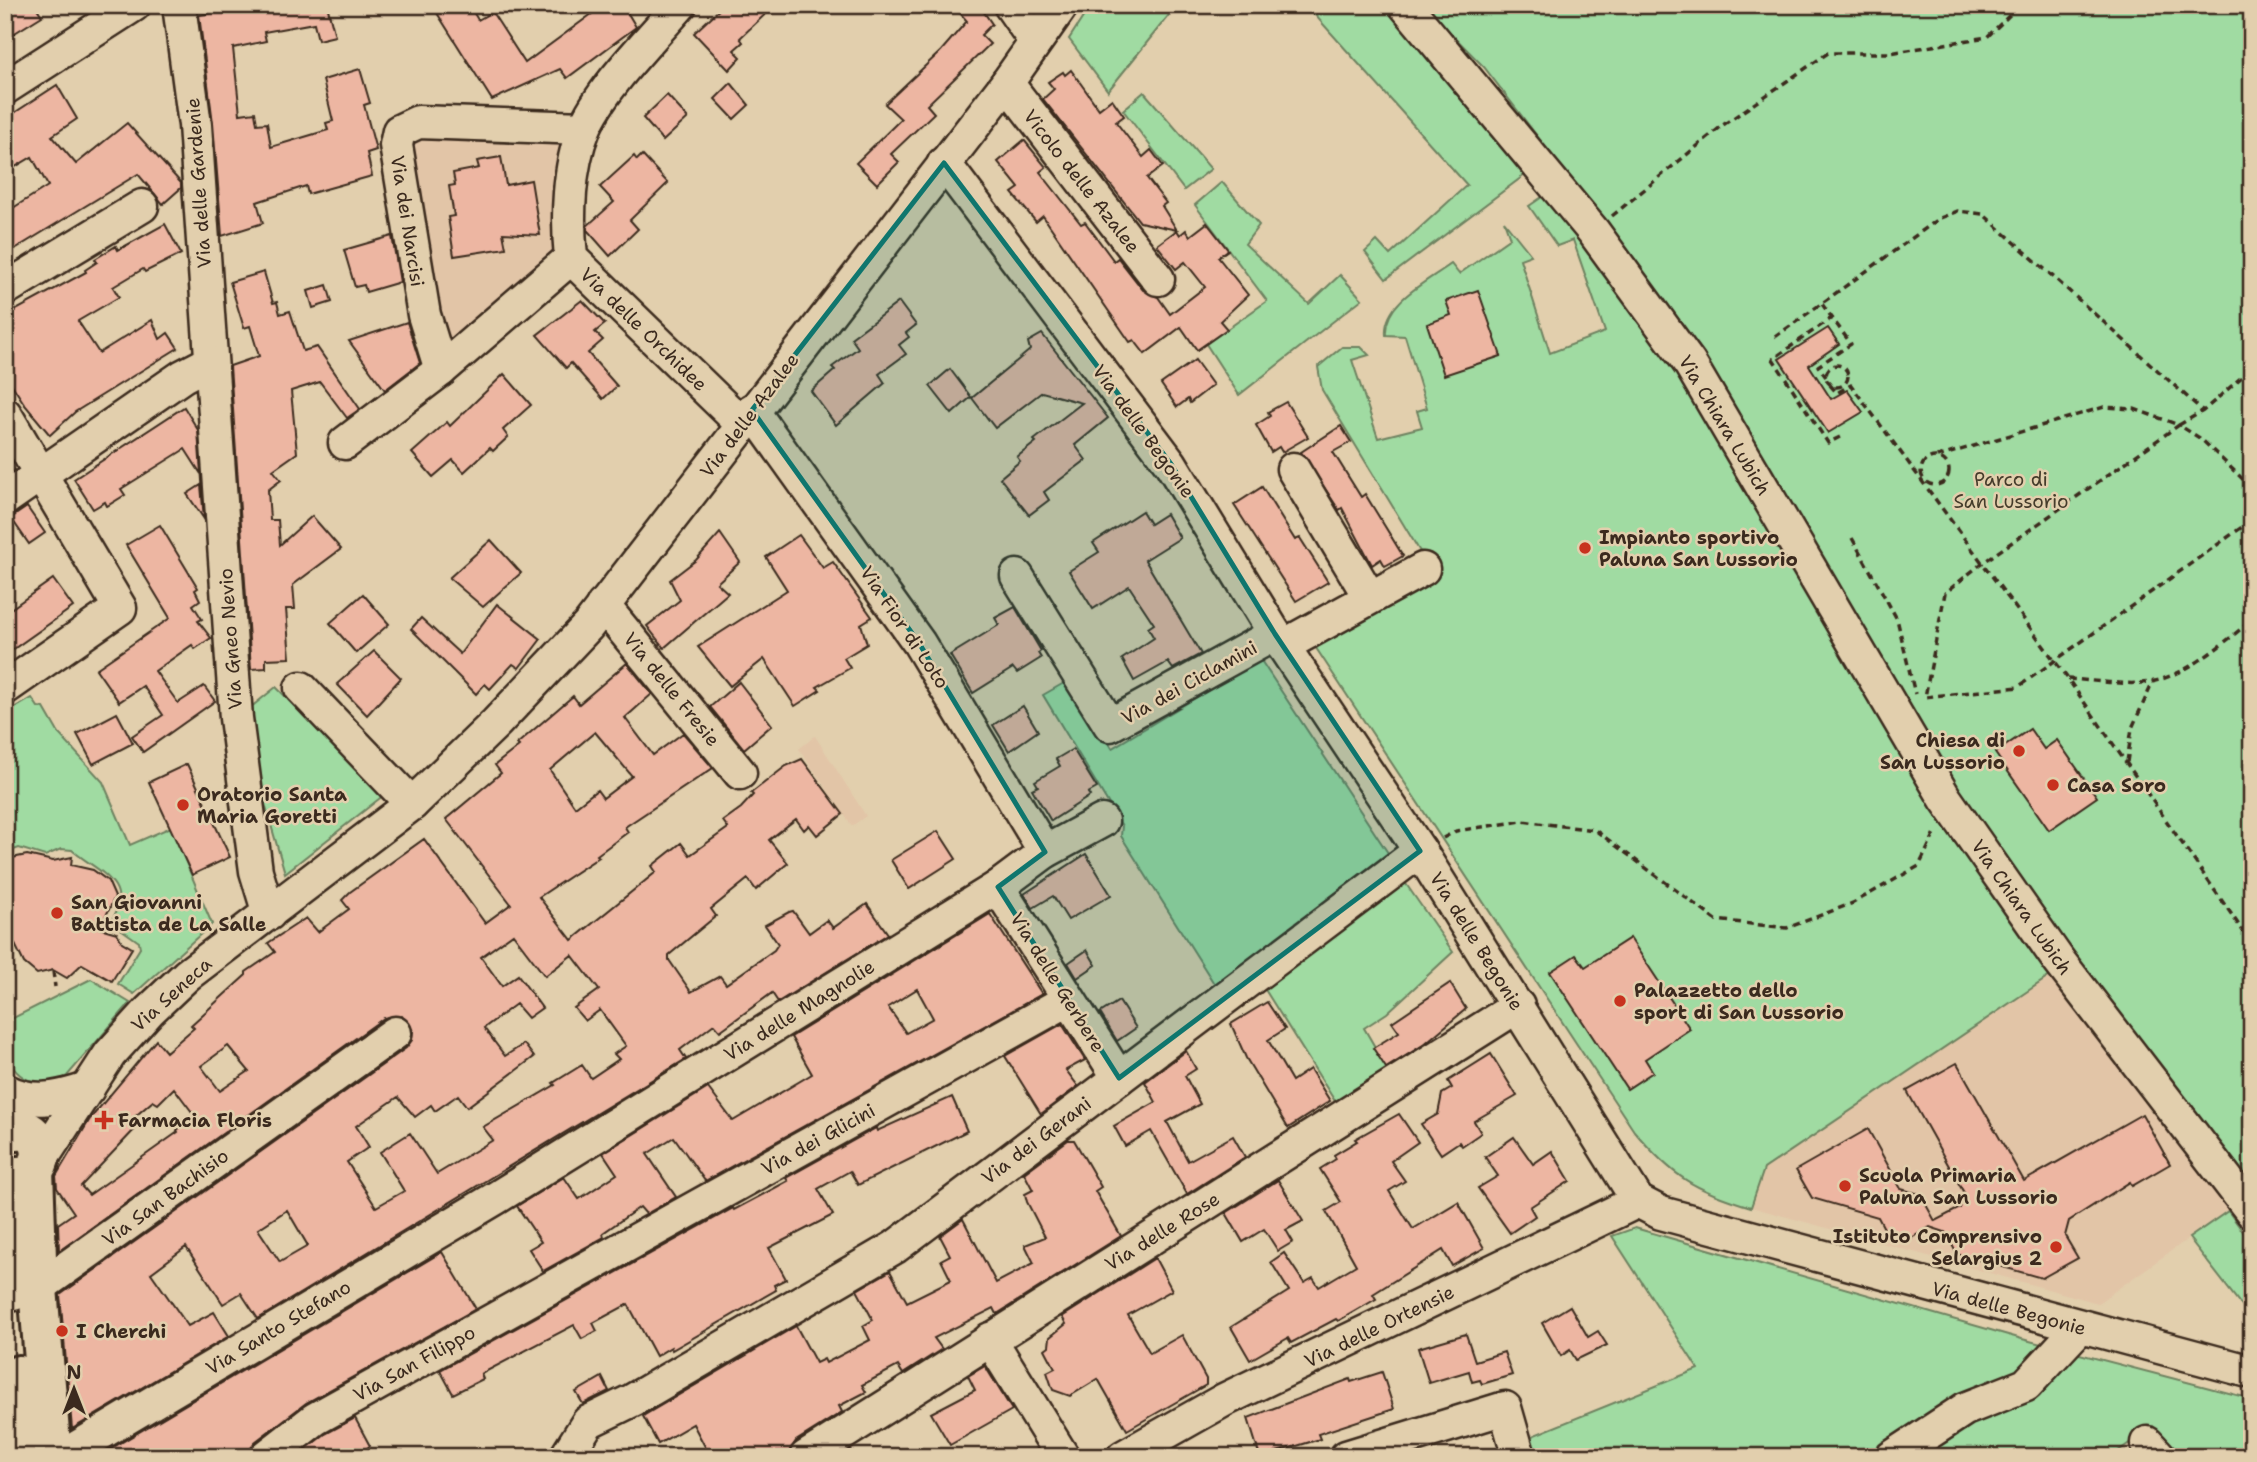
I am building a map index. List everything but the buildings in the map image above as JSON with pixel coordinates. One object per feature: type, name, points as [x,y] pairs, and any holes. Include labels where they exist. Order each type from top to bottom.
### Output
[{"type":"main road","points":[[5,1099],[38,1287],[37,1456]]},
{"type":"main road","points":[[18,1165],[37,1456]]},
{"type":"street","points":[[5,88],[134,5]]},
{"type":"street","name":"Via delle Gardenie","points":[[179,5],[195,125],[210,362]]},
{"type":"street","name":"Via delle Orchidee","points":[[680,5],[612,85],[584,128],[574,164],[569,236],[571,258],[747,417]]},
{"type":"street","points":[[1010,5],[1035,41]]},
{"type":"street","name":"Via delle Azalee","points":[[269,914],[412,804],[496,723],[603,605],[1007,83],[1062,5]]},
{"type":"street","name":"Via Chiara Lubich","points":[[1405,5],[1596,235],[1690,364],[1954,811],[2059,961],[2252,1212]]},
{"type":"street","name":"Vicolo delle Azalee","points":[[1007,83],[1158,279]]},
{"type":"street","name":"Via dei Narcisi","points":[[441,370],[424,315],[396,145],[399,131],[418,122],[584,128]]},
{"type":"street","name":"Via delle Begonie","points":[[944,163],[1171,464],[1279,640],[1420,851],[1638,1201],[1661,1213],[2252,1372]]},
{"type":"street","points":[[5,289],[142,206]]},
{"type":"street","points":[[345,443],[441,370],[571,258]]},
{"type":"street","points":[[5,499],[183,376],[210,362]]},
{"type":"street","name":"Via Gneo Nevio","points":[[210,362],[236,718],[256,871],[269,914]]},
{"type":"street","points":[[5,414],[120,608],[5,688]]},
{"type":"street","name":"Via Fior di Loto","points":[[747,417],[919,643],[1045,852]]},
{"type":"street","points":[[1293,469],[1370,596]]},
{"type":"street","name":"Via dei Ciclamini","points":[[1017,576],[1110,725],[1423,569]]},
{"type":"street","name":"Via delle Fresie","points":[[603,605],[740,773]]},
{"type":"street","points":[[301,688],[412,804]]},
{"type":"street","name":"Via delle Magnolie","points":[[496,1198],[998,887],[1045,852],[1102,821]]},
{"type":"street","name":"Via dei Gerani","points":[[566,1457],[588,1422],[633,1400],[895,1247],[1420,851]]},
{"type":"street","name":"Via delle Gerbere","points":[[998,887],[1119,1078]]},
{"type":"street","name":"Via Seneca","points":[[18,1165],[149,1011],[187,975],[269,914]]},
{"type":"street","name":"Via dei Glicini","points":[[568,1278],[1069,1000]]},
{"type":"street","name":"Via delle Rose","points":[[806,1457],[1518,1006]]},
{"type":"street","name":"Via San Bachisio","points":[[38,1287],[394,1032]]},
{"type":"street","points":[[5,1090],[23,1099],[55,1099],[80,1091]]},
{"type":"street","name":"Via Santo Stefano","points":[[37,1456],[496,1198]]},
{"type":"street","name":"Via delle Ortensie","points":[[1123,1457],[1224,1400],[1638,1201]]},
{"type":"street","name":"Via San Filippo","points":[[266,1457],[315,1419],[568,1278]]},
{"type":"street","points":[[1892,1457],[1965,1409],[2026,1385],[2080,1327]]},
{"type":"street","points":[[990,1339],[1063,1457]]},
{"type":"street","points":[[1346,1457],[1505,1408],[1519,1457]]},
{"type":"path","points":[[1596,235],[1723,125],[1828,53],[1890,53],[1987,37],[2021,5]]},
{"type":"path","points":[[1775,337],[1940,218],[1958,211],[1983,214],[2203,411]]},
{"type":"path","points":[[1822,304],[1851,344],[1818,366],[1830,385],[1837,394],[1851,385],[1908,467],[2056,663],[2252,944]]},
{"type":"path","points":[[1833,317],[1773,359],[1828,443],[1842,436]]},
{"type":"path","points":[[1826,377],[1828,368],[1835,364],[1847,371],[1844,385],[1830,385]]},
{"type":"path","points":[[2252,368],[2203,411],[1981,564],[1945,593],[1925,697],[2018,687],[2056,663],[2252,520]]},
{"type":"path","points":[[1921,470],[1928,459],[2104,407],[2134,409],[2179,425],[2202,439],[2252,488]]},
{"type":"path","points":[[1908,467],[1921,470],[1928,482],[1936,484],[1944,481],[1949,469],[1945,461],[1937,457]]},
{"type":"path","points":[[1852,538],[1898,619],[1913,675],[1916,701]]},
{"type":"path","points":[[2067,679],[2153,682],[2182,671],[2203,658],[2252,620]]},
{"type":"path","points":[[2127,762],[2132,729],[2153,682]]},
{"type":"path","points":[[1420,851],[1456,831],[1522,821],[1595,830],[1716,920],[1787,928],[1853,903],[1919,866],[1934,834],[1954,811]]},
{"type":"path","points":[[53,971],[55,987]]},
{"type":"path","points":[[6,1310],[9,1350]]},
{"type":"highlighted area","points":[[944,163],[1171,464],[1275,634],[1420,851],[1119,1078],[998,887],[1045,852],[919,643],[752,410]]},
{"type":"shaded area","points":[[561,134],[557,252],[448,346],[408,141]]},
{"type":"shaded area","points":[[815,736],[866,816],[852,826],[799,749]]},
{"type":"shaded area","points":[[2050,976],[2237,1204],[2098,1303],[1751,1207],[1764,1169],[1931,1053]]},
{"type":"green space","points":[[1091,5],[1177,5],[1108,91],[1069,39]]},
{"type":"green space","points":[[1306,5],[1386,5],[1459,85],[1526,174],[1386,279],[1365,252],[1377,241],[1390,255],[1467,185]]},
{"type":"green space","name":"Parco di San Lussorio","points":[[1423,5],[2252,5],[2252,1186],[1929,770],[1690,364],[1704,353],[1484,67]]},
{"type":"green space","points":[[1144,92],[1211,169],[1184,190],[1123,110]]},
{"type":"green space","points":[[1222,182],[1259,225],[1245,244],[1309,304],[1340,275],[1362,299],[1239,395],[1206,344],[1267,301],[1195,205]]},
{"type":"green space","points":[[1545,195],[1595,256],[1684,383],[1946,828],[2050,976],[1764,1169],[1751,1207],[1699,1188],[1686,1180],[1661,1160],[1634,1131],[1312,642],[1422,555],[1322,390],[1318,367],[1342,347],[1361,347],[1369,355],[1352,360],[1378,438],[1422,427],[1417,411],[1427,408],[1405,336],[1386,335],[1387,323],[1399,303],[1420,285],[1451,264],[1459,274],[1510,238],[1504,221],[1531,255],[1520,259],[1550,353],[1605,332],[1573,240],[1557,246],[1529,206]]},
{"type":"green space","points":[[1260,659],[1388,853],[1215,985],[1121,836],[1122,826],[1043,695],[1071,679],[1112,748]]},
{"type":"green space","points":[[276,687],[384,795],[285,873],[253,763],[250,708]]},
{"type":"green space","points":[[32,698],[38,707],[44,708],[59,734],[103,782],[130,845],[171,827],[212,924],[134,994],[118,984],[140,948],[139,942],[111,922],[119,897],[109,879],[72,850],[61,849],[45,856],[19,848],[5,853],[5,714]]},
{"type":"green space","points":[[1404,881],[1453,952],[1387,1013],[1364,1028],[1390,1073],[1338,1106],[1264,988]]},
{"type":"green space","points":[[91,979],[130,1003],[67,1076],[40,1083],[17,1072],[7,1056],[5,1022]]},
{"type":"green space","points":[[2228,1211],[2252,1244],[2252,1319],[2189,1238]]},
{"type":"green space","points":[[1635,1228],[2022,1339],[2252,1399],[2252,1457],[2181,1457],[2153,1426],[2110,1457],[1533,1457],[1527,1438],[1698,1369],[1612,1236]]},
{"type":"place","name":"Impianto sportivo Paluna San Lussorio","points":[[1585,548]]},
{"type":"place","name":"Chiesa di San Lussorio","points":[[2019,751]]},
{"type":"place","name":"Casa Soro","points":[[2053,785]]},
{"type":"place","name":"Oratorio Santa Maria Goretti","points":[[183,805]]},
{"type":"place","name":"San Giovanni Battista de La Salle","points":[[57,913]]},
{"type":"place","name":"Palazzetto dello sport di San Lussorio","points":[[1620,1001]]},
{"type":"place","name":"Farmacia Floris","points":[[104,1120]]},
{"type":"place","name":"Scuola Primaria Paluna San Lussorio","points":[[1845,1186]]},
{"type":"place","name":"Istituto Comprensivo Selargius 2","points":[[2056,1247]]},
{"type":"place","name":"I Cherchi","points":[[62,1331]]}]
